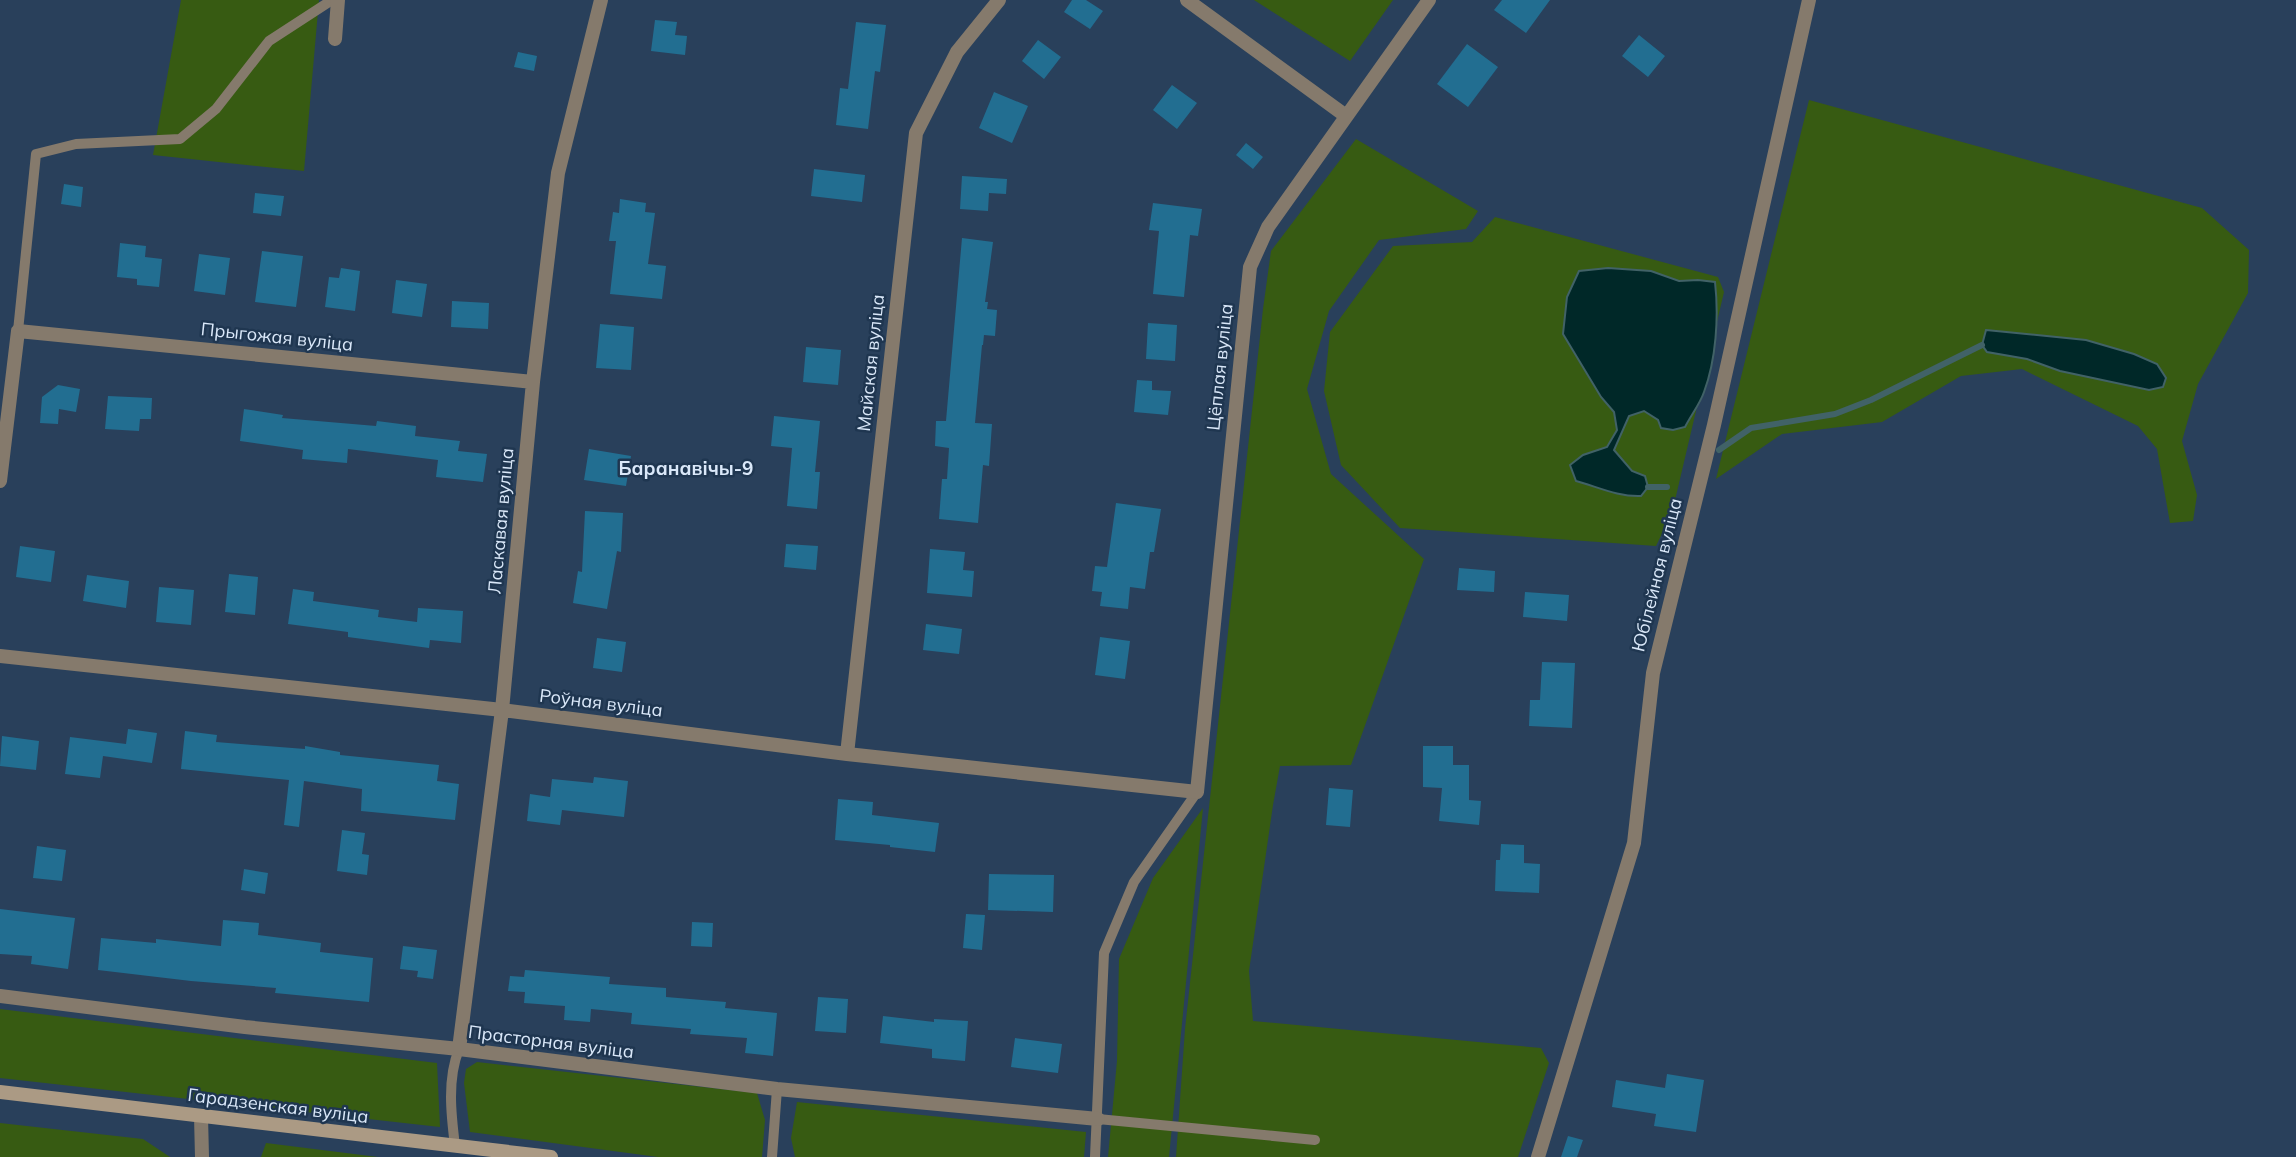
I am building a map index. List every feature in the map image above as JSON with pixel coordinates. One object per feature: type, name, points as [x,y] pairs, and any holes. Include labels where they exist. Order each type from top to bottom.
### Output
[{"type":"main road","name":"Гарадзенская вуліца","points":[[0,1092],[551,1157]]},
{"type":"street","points":[[335,39],[338,0]]},
{"type":"street","name":"Ласкавая вуліца","points":[[459,1049],[502,710],[533,382],[558,173],[601,0]]},
{"type":"street","name":"Майская вуліца","points":[[847,754],[916,133],[957,52],[999,0]]},
{"type":"street","points":[[1187,0],[1346,116]]},
{"type":"street","name":"Цёплая вуліца","points":[[1197,792],[1250,267],[1268,227],[1429,0]]},
{"type":"street","name":"Юбілейная вуліца","points":[[1538,1157],[1634,843],[1653,673],[1714,425],[1809,0]]},
{"type":"street","name":"Прыгожая вуліца","points":[[18,331],[533,382]]},
{"type":"street","points":[[0,481],[18,331]]},
{"type":"street","name":"Роўная вуліца","points":[[0,656],[502,710],[847,754],[1197,792]]},
{"type":"street","name":"Прасторная вуліца","points":[[0,996],[777,1089],[1098,1119]]},
{"type":"street","points":[[201,1116],[202,1157]]},
{"type":"lane","points":[[18,331],[36,154],[76,144],[180,139],[216,109],[269,41],[332,0]]},
{"type":"lane","points":[[1095,1157],[1104,953],[1134,882],[1197,792]]},
{"type":"lane","points":[[455,1146],[451,1117],[453,1066],[459,1049]]},
{"type":"lane","points":[[772,1157],[777,1089]]},
{"type":"lane","points":[[1098,1119],[1315,1140]]},
{"type":"green space","points":[[181,0],[319,0],[304,171],[153,155]]},
{"type":"green space","points":[[1254,0],[1393,0],[1350,61]]},
{"type":"green space","points":[[1809,100],[2202,208],[2249,250],[2248,293],[2198,384],[2182,441],[2197,495],[2193,521],[2170,523],[2157,449],[2138,426],[2022,369],[1961,376],[1882,422],[1782,434],[1716,479]],"holes":[[[2043,336],[2086,340],[2088,376],[2060,371],[2027,359]]]},
{"type":"green space","points":[[1356,139],[1478,211],[1466,229],[1379,240],[1329,311],[1307,389],[1331,474],[1424,559],[1351,765],[1280,766],[1249,971],[1253,1021],[1541,1048],[1549,1063],[1518,1157],[1176,1157],[1185,1029],[1271,251]]},
{"type":"green space","points":[[1495,217],[1718,277],[1724,292],[1672,513],[1656,546],[1400,528],[1341,465],[1324,391],[1330,332],[1393,246],[1472,242]]},
{"type":"green space","points":[[1203,808],[1169,1157],[1108,1157],[1117,1061],[1119,959],[1153,878]]},
{"type":"green space","points":[[0,1009],[437,1063],[440,1127],[0,1078]]},
{"type":"green space","points":[[477,1062],[757,1093],[765,1120],[762,1157],[658,1157],[470,1132],[464,1083],[466,1069]]},
{"type":"green space","points":[[797,1102],[1086,1132],[1084,1157],[795,1157],[791,1138]]},
{"type":"green space","points":[[0,1123],[143,1139],[170,1157],[0,1157]]},
{"type":"green space","points":[[266,1143],[378,1157],[261,1157]]},
{"type":"shaded area","points":[[1608,268],[1651,271],[1679,281],[1715,282],[1717,309],[1714,352],[1702,396],[1685,427],[1673,430],[1661,428],[1658,420],[1644,411],[1629,416],[1614,450],[1632,471],[1645,476],[1648,487],[1641,496],[1616,493],[1576,481],[1570,465],[1583,455],[1607,447],[1617,430],[1614,412],[1601,397],[1563,334],[1567,297],[1579,271]]},
{"type":"shaded area","points":[[1986,330],[2086,340],[2134,354],[2157,364],[2166,378],[2163,387],[2149,390],[2060,371],[2027,359],[1987,352],[1982,345]]},
{"type":"building","points":[[1072,0],[1086,0],[1103,11],[1090,29],[1064,12]]},
{"type":"building","points":[[1502,0],[1550,0],[1526,33],[1494,10]]},
{"type":"building","points":[[655,20],[677,22],[675,35],[687,36],[685,55],[651,51]]},
{"type":"building","points":[[856,22],[886,25],[880,72],[875,71],[868,129],[836,125],[840,88],[848,89]]},
{"type":"building","points":[[1639,35],[1665,56],[1648,77],[1622,56]]},
{"type":"building","points":[[1038,40],[1061,57],[1044,79],[1022,61]]},
{"type":"building","points":[[1467,44],[1498,67],[1468,107],[1437,84]]},
{"type":"building","points":[[518,52],[537,56],[534,71],[514,67]]},
{"type":"building","points":[[1172,85],[1197,103],[1177,129],[1153,110]]},
{"type":"building","points":[[994,92],[1028,106],[1012,143],[979,128]]},
{"type":"building","points":[[1246,143],[1263,157],[1253,169],[1236,155]]},
{"type":"building","points":[[814,169],[865,175],[862,202],[811,196]]},
{"type":"building","points":[[962,176],[1007,179],[1006,194],[989,193],[988,211],[960,209]]},
{"type":"building","points":[[64,184],[83,187],[81,207],[61,204]]},
{"type":"building","points":[[255,193],[284,196],[281,216],[253,213]]},
{"type":"building","points":[[620,199],[646,203],[645,212],[655,213],[648,264],[666,266],[662,299],[610,294],[616,241],[609,241],[613,212],[619,213]]},
{"type":"building","points":[[1153,203],[1202,209],[1198,236],[1190,235],[1184,297],[1153,294],[1159,231],[1149,230]]},
{"type":"building","points":[[962,238],[993,242],[985,302],[988,302],[987,309],[997,310],[995,336],[984,335],[982,345],[975,423],[992,424],[989,466],[983,465],[978,523],[939,519],[942,479],[947,479],[949,448],[935,446],[936,421],[946,421]]},
{"type":"building","points":[[120,243],[146,246],[145,257],[162,259],[159,287],[137,285],[137,279],[117,277]]},
{"type":"building","points":[[262,251],[303,256],[296,307],[255,302]]},
{"type":"building","points":[[199,254],[230,258],[225,295],[194,291]]},
{"type":"building","points":[[341,268],[360,271],[355,311],[325,307],[329,277],[339,278]]},
{"type":"building","points":[[396,280],[427,284],[422,317],[392,313]]},
{"type":"building","points":[[452,301],[489,303],[488,329],[451,327]]},
{"type":"building","points":[[1148,323],[1177,325],[1175,361],[1146,359]]},
{"type":"building","points":[[600,324],[634,327],[631,370],[596,368]]},
{"type":"building","points":[[806,347],[841,350],[838,385],[803,382]]},
{"type":"building","points":[[1137,380],[1152,381],[1152,390],[1171,391],[1168,415],[1134,412]]},
{"type":"building","points":[[58,385],[80,389],[76,412],[59,409],[58,424],[40,423],[42,397]]},
{"type":"building","points":[[108,396],[152,398],[151,419],[140,419],[139,431],[105,429]]},
{"type":"building","points":[[244,409],[283,415],[282,418],[376,426],[377,421],[416,426],[415,436],[460,441],[458,451],[487,454],[483,482],[436,477],[438,460],[348,449],[347,463],[302,459],[303,450],[240,441]]},
{"type":"building","points":[[774,416],[820,421],[815,472],[820,472],[817,509],[787,506],[792,448],[771,446]]},
{"type":"building","points":[[589,449],[631,456],[626,486],[584,480]]},
{"type":"building","points":[[1116,503],[1161,509],[1154,552],[1150,552],[1145,589],[1130,587],[1128,609],[1100,606],[1102,592],[1092,591],[1095,566],[1107,567]]},
{"type":"building","points":[[585,511],[623,513],[621,552],[617,551],[607,609],[573,603],[578,571],[582,572]]},
{"type":"building","points":[[786,544],[818,546],[816,570],[784,567]]},
{"type":"building","points":[[20,546],[55,551],[51,582],[16,577]]},
{"type":"building","points":[[930,549],[965,552],[963,570],[974,571],[972,597],[927,593]]},
{"type":"building","points":[[1459,568],[1495,571],[1494,592],[1457,590]]},
{"type":"building","points":[[229,574],[258,577],[255,615],[225,612]]},
{"type":"building","points":[[87,575],[129,581],[126,608],[83,601]]},
{"type":"building","points":[[159,587],[194,590],[191,625],[156,622]]},
{"type":"building","points":[[293,589],[314,592],[313,601],[379,610],[378,617],[417,622],[418,608],[463,611],[461,643],[430,640],[429,648],[348,637],[348,632],[288,624]]},
{"type":"building","points":[[1525,592],[1569,595],[1567,621],[1523,617]]},
{"type":"building","points":[[926,624],[962,629],[959,654],[923,650]]},
{"type":"building","points":[[1100,637],[1130,641],[1125,679],[1095,675]]},
{"type":"building","points":[[597,638],[626,642],[622,672],[593,668]]},
{"type":"building","points":[[1542,662],[1575,663],[1572,728],[1529,726],[1530,700],[1540,700]]},
{"type":"building","points":[[128,729],[157,733],[152,763],[103,756],[100,778],[65,774],[70,737],[126,744]]},
{"type":"building","points":[[185,731],[217,735],[216,742],[305,749],[305,746],[340,752],[340,755],[439,765],[437,781],[459,784],[455,820],[361,811],[362,789],[304,781],[299,827],[284,825],[289,780],[181,769]]},
{"type":"building","points":[[2,736],[39,741],[36,770],[0,766]]},
{"type":"building","points":[[1423,746],[1453,746],[1453,765],[1469,765],[1469,800],[1481,801],[1479,825],[1439,821],[1442,788],[1423,787]]},
{"type":"building","points":[[594,777],[628,781],[624,817],[562,810],[560,825],[527,821],[530,794],[550,797],[552,779],[593,783]]},
{"type":"building","points":[[1329,788],[1353,790],[1350,827],[1326,825]]},
{"type":"building","points":[[838,799],[873,802],[872,815],[939,823],[935,852],[835,840]]},
{"type":"building","points":[[342,830],[365,833],[362,854],[369,855],[367,875],[337,871]]},
{"type":"building","points":[[1501,844],[1524,845],[1524,863],[1540,864],[1539,893],[1495,891],[1496,860],[1500,860]]},
{"type":"building","points":[[37,846],[66,850],[62,881],[33,878]]},
{"type":"building","points":[[244,869],[268,873],[265,894],[241,890]]},
{"type":"building","points":[[989,874],[1054,875],[1053,912],[988,910]]},
{"type":"building","points":[[0,909],[75,918],[68,969],[31,964],[32,956],[0,954]]},
{"type":"building","points":[[966,914],[985,915],[982,950],[963,948]]},
{"type":"building","points":[[223,920],[259,923],[258,935],[321,943],[320,952],[373,958],[369,1002],[275,993],[276,988],[98,970],[101,938],[156,943],[156,939],[221,946]]},
{"type":"building","points":[[692,922],[713,923],[712,947],[691,946]]},
{"type":"building","points":[[403,946],[437,950],[433,979],[417,977],[418,971],[400,969]]},
{"type":"building","points":[[525,970],[610,977],[609,984],[666,988],[666,997],[726,1002],[725,1008],[777,1013],[773,1056],[745,1053],[747,1038],[690,1034],[691,1029],[631,1024],[632,1013],[591,1009],[590,1022],[564,1020],[565,1006],[524,1003],[525,992],[508,991],[510,976],[524,977]]},
{"type":"building","points":[[818,997],[848,999],[846,1033],[815,1031]]},
{"type":"building","points":[[883,1016],[934,1022],[934,1019],[968,1021],[965,1061],[932,1058],[932,1049],[880,1043]]},
{"type":"building","points":[[1015,1038],[1062,1044],[1058,1073],[1011,1067]]},
{"type":"building","points":[[1667,1074],[1704,1080],[1696,1132],[1654,1126],[1656,1114],[1612,1107],[1616,1080],[1665,1088]]},
{"type":"building","points":[[1568,1136],[1583,1140],[1577,1157],[1561,1157]]},
{"type":"waterway","points":[[1719,450],[1751,428],[1835,414],[1871,400],[1982,345]]},
{"type":"waterway","points":[[1648,487],[1667,487]]},
{"type":"district","name":"Баранавічы-9","points":[[686,468]]}]
